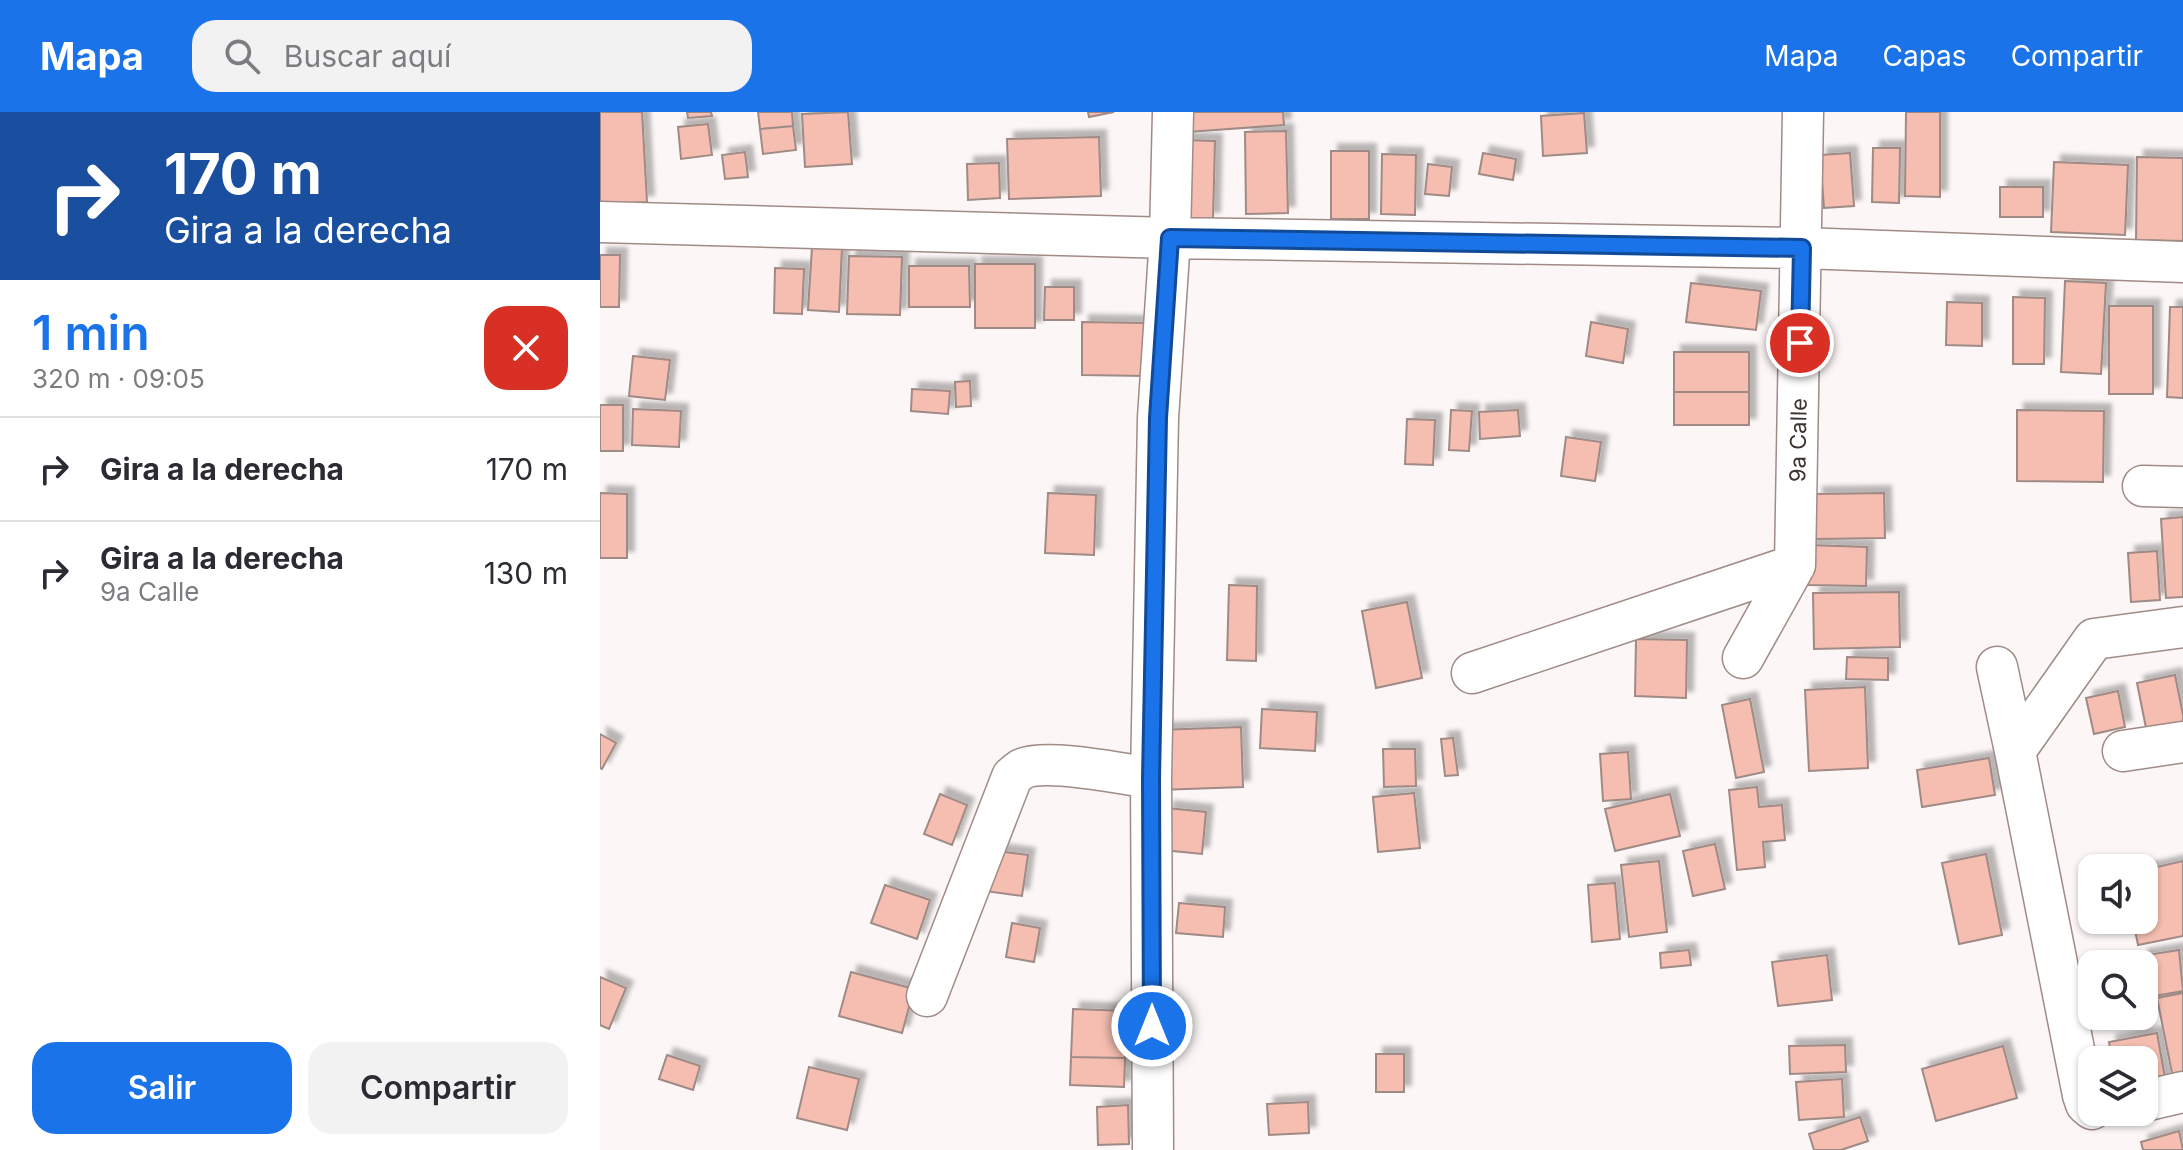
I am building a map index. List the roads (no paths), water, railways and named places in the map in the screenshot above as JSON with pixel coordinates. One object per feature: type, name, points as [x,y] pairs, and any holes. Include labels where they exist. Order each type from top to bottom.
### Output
[{"type":"street","points":[[1153,1150],[1151,778],[1158,418],[1170,238],[1173,112]]},
{"type":"street","name":"9a Calle","points":[[1743,658],[1795,565],[1803,112]]},
{"type":"street","points":[[600,222],[1170,238],[1802,248],[2183,262]]},
{"type":"street","points":[[2143,486],[2183,487]]},
{"type":"street","points":[[1472,673],[1795,565]]},
{"type":"street","points":[[2015,751],[2094,639],[2183,627]]},
{"type":"street","points":[[1997,667],[2078,1070]]},
{"type":"street","points":[[2123,751],[2183,742]]},
{"type":"street","points":[[927,996],[1012,777],[1023,769],[1071,767],[1151,778]]},
{"type":"street","points":[[2158,1098],[2183,1092]]}]
